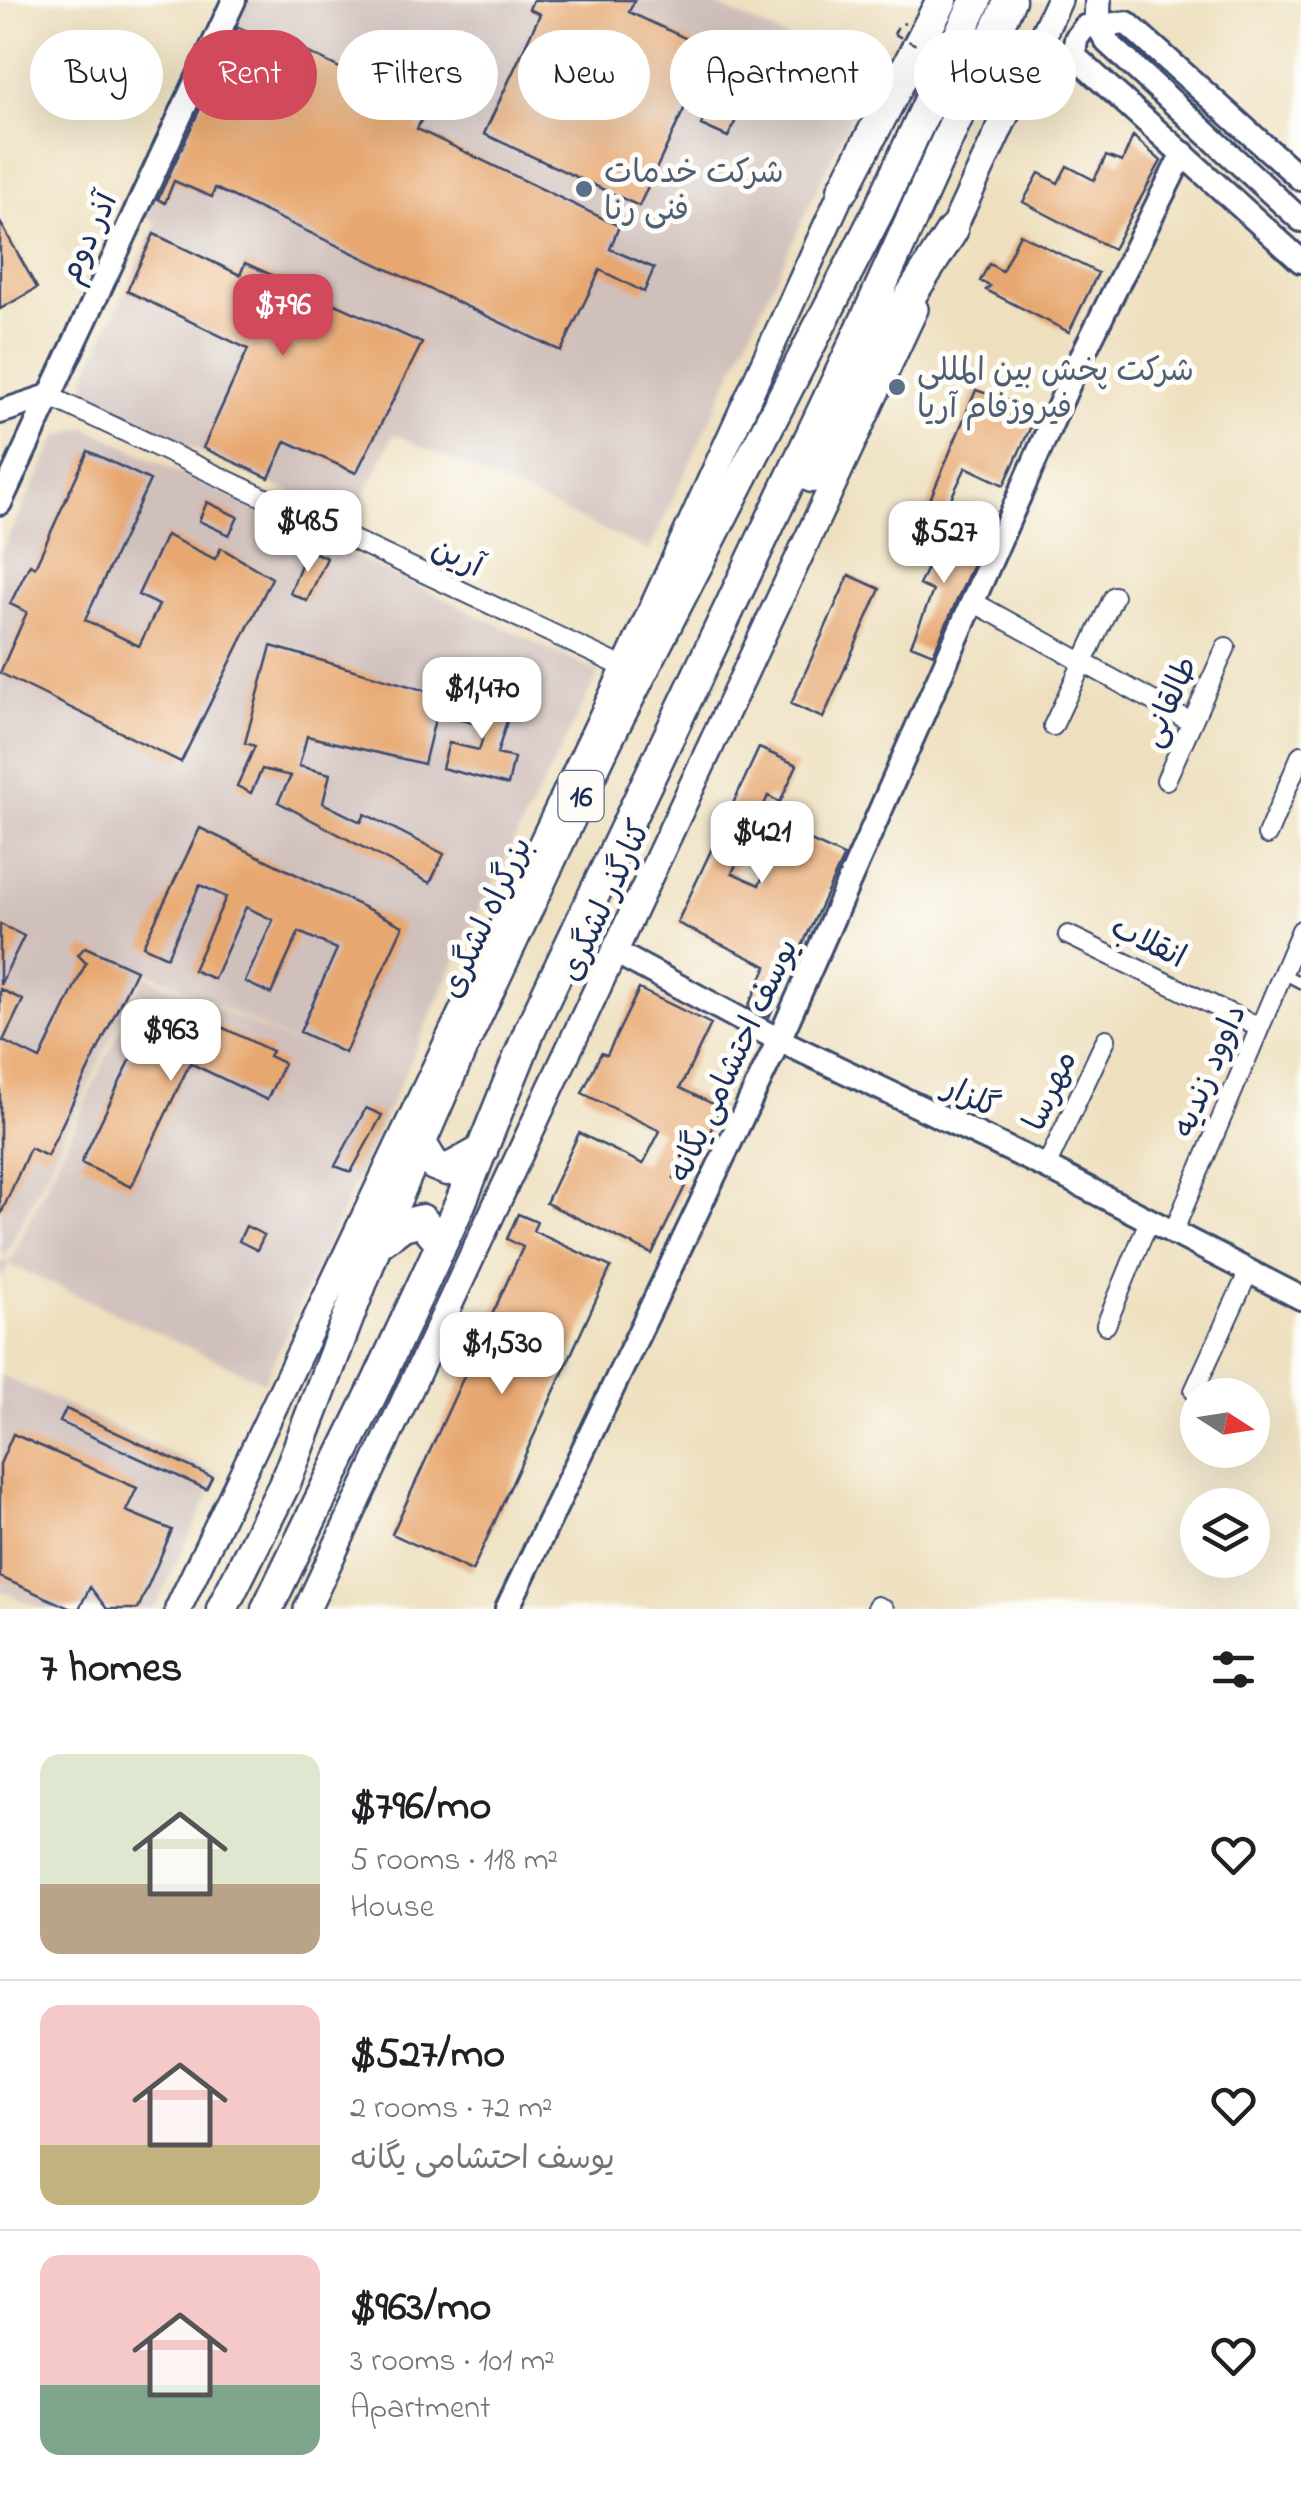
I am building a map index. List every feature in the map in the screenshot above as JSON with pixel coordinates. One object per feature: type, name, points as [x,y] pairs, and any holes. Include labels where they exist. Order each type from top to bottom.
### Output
[{"type":"highway","name":"بزرگراه لشگری","points":[[222,1609],[286,1483],[376,1245],[462,1047],[606,742],[878,212],[976,0]]},
{"type":"highway","name":"16","points":[[267,1609],[441,1243],[530,1030],[728,604],[868,315],[1010,0]]},
{"type":"highway","points":[[843,190],[929,2]]},
{"type":"highway","points":[[728,604],[764,560],[893,323],[952,231]]},
{"type":"highway","points":[[422,1145],[434,1165],[447,1170],[482,1151]]},
{"type":"highway","points":[[376,1245],[403,1225],[422,1220],[441,1243]]},
{"type":"main road","name":"کنارگذر لشگری","points":[[1046,30],[1059,0]]},
{"type":"main road","name":"کنارگذر لشگری","points":[[308,1609],[1004,120]]},
{"type":"main road","points":[[178,1609],[625,668],[843,190]]},
{"type":"street","name":"آذر دوم","points":[[0,503],[234,0]]},
{"type":"street","points":[[1076,39],[1097,12]]},
{"type":"street","points":[[1097,12],[1127,22],[1301,179]]},
{"type":"street","points":[[1097,12],[1107,42],[1301,220]]},
{"type":"street","points":[[1076,58],[1301,260]]},
{"type":"street","name":"یوسف احتشامی یگانه","points":[[508,1609],[779,1040],[1074,372],[1182,153]]},
{"type":"street","points":[[0,412],[49,396]]},
{"type":"street","name":"آرین","points":[[49,396],[625,668]]},
{"type":"street","points":[[1052,726],[1114,596]]},
{"type":"street","points":[[975,603],[1191,722]]},
{"type":"street","name":"طالقانی","points":[[1166,780],[1226,647]]},
{"type":"street","points":[[1267,835],[1295,788],[1301,755]]},
{"type":"street","name":"داوود زندیه","points":[[1172,1234],[1301,930]]},
{"type":"street","name":"انقلاب","points":[[1068,935],[1258,1027]]},
{"type":"street","name":"گلزار","points":[[614,952],[779,1040],[1046,1167],[1148,1223],[1301,1298]]},
{"type":"street","name":"مهرسا","points":[[1046,1167],[1106,1038]]},
{"type":"street","points":[[1106,1325],[1148,1223]]},
{"type":"street","points":[[1200,1378],[1248,1273]]},
{"type":"lane","points":[[1282,973],[1301,983]]},
{"type":"path","points":[[894,34],[914,44]]},
{"type":"shaded area","points":[[246,0],[705,0],[769,30],[670,30],[670,120],[849,120],[649,551],[394,434],[352,521],[88,400],[85,378],[157,222],[144,215],[189,120],[317,120],[317,30],[232,30]]},
{"type":"shaded area","points":[[85,427],[599,673],[474,921],[264,1382],[9,1264],[0,1282],[0,1260],[9,1263],[145,975],[318,1055],[145,970],[6,1255],[0,1253],[0,554],[58,436]]},
{"type":"shaded area","points":[[0,1375],[219,1475],[154,1609],[42,1609],[0,1590]]},
{"type":"building","points":[[533,0],[635,0],[629,12],[670,31],[670,120],[679,120],[639,206],[484,134],[491,120],[498,120],[498,104],[518,61],[518,120],[650,120],[650,30],[533,30],[540,14],[529,9]]},
{"type":"building","points":[[317,57],[337,67],[337,120],[421,120],[417,129],[619,226],[610,249],[654,268],[644,292],[600,270],[561,351],[215,188],[212,197],[174,181],[165,203],[158,199],[195,120],[317,120]]},
{"type":"building","points":[[703,120],[736,120],[728,137],[701,125]]},
{"type":"building","points":[[1133,136],[1161,161],[1113,249],[1023,202],[1039,173],[1058,183],[1067,166],[1094,180],[1106,156],[1122,162]]},
{"type":"building","points":[[0,222],[37,288],[0,309]]},
{"type":"building","points":[[154,234],[240,275],[245,263],[422,343],[356,473],[286,441],[269,478],[203,448],[248,349],[127,291]]},
{"type":"building","points":[[1020,234],[1098,273],[1069,332],[986,290],[990,286],[980,281],[989,264],[1002,271]]},
{"type":"building","points":[[976,390],[1038,411],[1004,485],[966,467],[942,517],[926,509]]},
{"type":"building","points":[[88,451],[150,480],[85,620],[139,646],[159,605],[138,595],[166,535],[215,559],[221,548],[272,578],[181,762],[0,673],[27,612],[10,604],[30,564],[35,567]]},
{"type":"building","points":[[207,502],[238,517],[229,535],[199,521]]},
{"type":"building","points":[[945,529],[981,546],[933,654],[911,645],[933,591],[919,585]]},
{"type":"building","points":[[311,551],[327,558],[307,601],[290,593],[305,554],[308,556]]},
{"type":"building","points":[[849,575],[880,589],[823,718],[791,704]]},
{"type":"building","points":[[271,646],[441,695],[424,764],[307,736],[299,766],[330,774],[323,803],[361,822],[365,814],[444,854],[430,883],[278,802],[291,776],[262,769],[251,793],[237,786],[255,746],[245,743]]},
{"type":"building","points":[[463,695],[512,704],[497,754],[514,758],[508,785],[442,768],[449,743],[479,750],[486,727],[456,718]]},
{"type":"building","points":[[759,748],[797,765],[780,802],[768,796],[732,873],[759,885],[784,829],[844,856],[769,1017],[748,1007],[767,966],[677,923]]},
{"type":"building","points":[[200,828],[403,926],[345,1053],[300,1032],[337,949],[299,932],[271,994],[245,982],[273,920],[246,907],[214,979],[193,970],[226,897],[200,885],[167,957],[143,946]]},
{"type":"building","points":[[0,924],[24,936],[0,985]]},
{"type":"building","points":[[85,947],[136,970],[47,1156],[30,1148],[0,1216],[0,989],[23,1000],[3,1041],[40,1059],[86,963],[78,955]]},
{"type":"building","points":[[639,989],[711,1024],[680,1088],[721,1108],[700,1153],[690,1148],[674,1178],[686,1184],[652,1254],[546,1203],[579,1133],[643,1164],[660,1131],[582,1093],[601,1053],[607,1055]]},
{"type":"building","points":[[160,998],[272,1051],[269,1056],[284,1063],[267,1100],[190,1063],[131,1187],[81,1163]]},
{"type":"building","points":[[366,1108],[382,1115],[351,1172],[335,1166]]},
{"type":"building","points":[[518,1214],[537,1222],[533,1231],[611,1267],[472,1571],[392,1534],[523,1247],[507,1239]]},
{"type":"building","points":[[246,1226],[264,1235],[257,1250],[239,1241]]},
{"type":"building","points":[[66,1409],[212,1477],[206,1489],[60,1422]]},
{"type":"building","points":[[13,1434],[137,1488],[126,1511],[172,1530],[138,1609],[107,1609],[90,1587],[79,1609],[71,1609],[0,1577],[0,1464]]},
{"type":"place","name":"شرکت خدمات فنی رنا","points":[[584,189]]},
{"type":"place","name":"شرکت پخش بین المللی فیروزفام آریا","points":[[897,387]]}]
